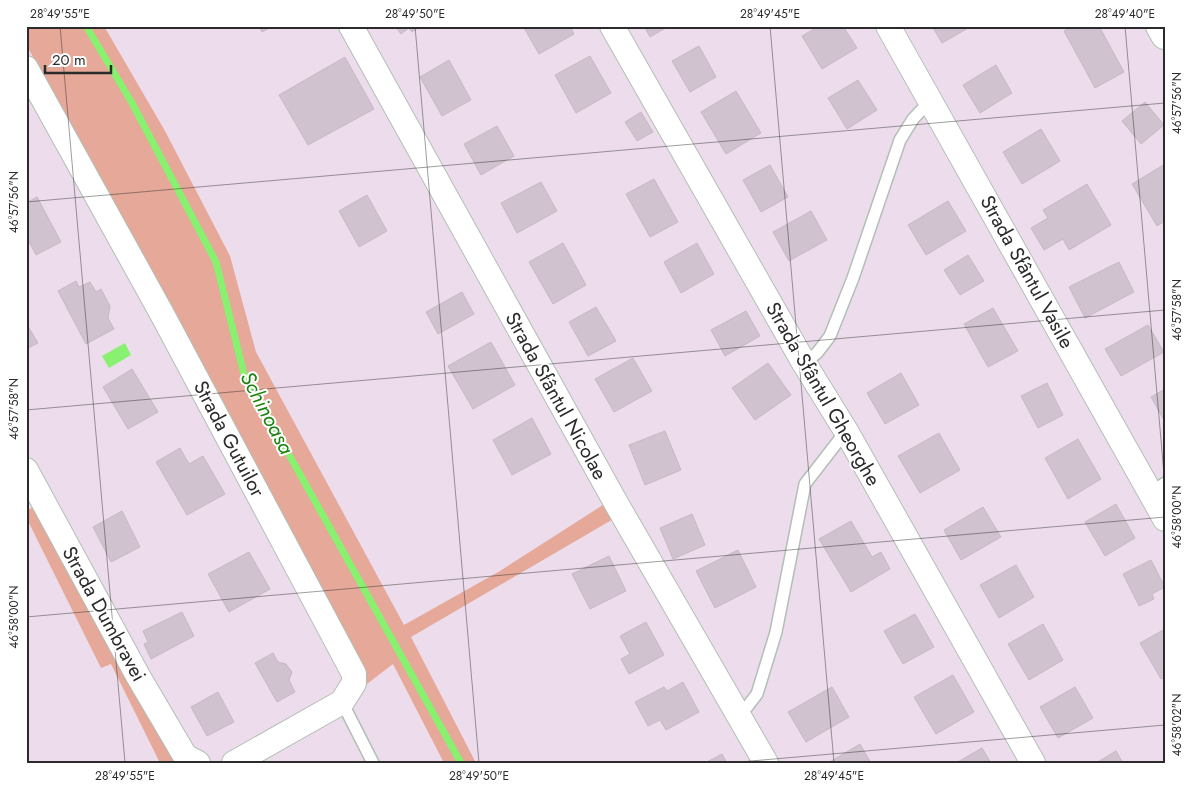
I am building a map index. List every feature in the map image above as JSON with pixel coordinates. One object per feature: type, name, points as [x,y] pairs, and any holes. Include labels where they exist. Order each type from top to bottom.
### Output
[{"type":"street","name":"Strada Sfântul Nicolae","points":[[351,26],[611,494],[766,763]]},
{"type":"street","name":"Strada Sfântul Gheorghe","points":[[612,26],[804,363],[846,432],[1033,763]]},
{"type":"street","name":"Strada Sfântul Vasile","points":[[888,26],[930,101],[1158,488],[1165,519]]},
{"type":"street","points":[[1160,26],[1165,35]]},
{"type":"street","name":"Strada Gutuilor","points":[[26,68],[162,314],[354,674],[354,683],[342,702]]},
{"type":"street","name":"Strada Dumbravei","points":[[26,470],[138,676],[191,760]]},
{"type":"street","points":[[234,763],[342,702]]},
{"type":"lane","points":[[804,363],[817,353],[830,336],[853,278],[900,140],[913,119],[930,101]]},
{"type":"lane","points":[[740,716],[757,694],[776,632],[805,484],[846,432]]},
{"type":"lane","points":[[342,702],[373,763]]},
{"type":"shaded area","points":[[26,26],[104,26],[165,131],[230,256],[256,352],[404,625],[500,571],[606,503],[615,518],[411,637],[476,763],[444,763],[393,664],[359,690],[111,201],[26,44]]},
{"type":"shaded area","points":[[125,343],[131,355],[109,368],[102,356]]},
{"type":"shaded area","points":[[37,505],[182,763],[160,763],[111,664],[101,668],[26,517],[26,511]]},
{"type":"building","points":[[259,26],[273,26],[262,32]]},
{"type":"building","points":[[395,26],[421,26],[412,32],[409,28],[401,34]]},
{"type":"building","points":[[523,26],[570,26],[574,34],[539,54]]},
{"type":"building","points":[[644,26],[669,26],[650,37]]},
{"type":"building","points":[[819,26],[843,26],[857,48],[822,69],[802,36]]},
{"type":"building","points":[[932,26],[970,26],[970,27],[942,43]]},
{"type":"building","points":[[1073,26],[1099,26],[1124,72],[1095,88],[1064,31]]},
{"type":"building","points":[[699,46],[716,77],[690,92],[672,61]]},
{"type":"building","points":[[590,56],[611,93],[576,113],[555,75]]},
{"type":"building","points":[[345,57],[374,109],[308,145],[279,95]]},
{"type":"building","points":[[449,60],[471,100],[442,116],[420,77]]},
{"type":"building","points":[[996,65],[1012,93],[980,113],[963,85]]},
{"type":"building","points":[[858,80],[877,110],[847,129],[828,98]]},
{"type":"building","points":[[736,91],[761,133],[726,154],[701,112]]},
{"type":"building","points":[[1145,102],[1164,125],[1141,144],[1122,121]]},
{"type":"building","points":[[641,112],[653,132],[637,141],[625,122]]},
{"type":"building","points":[[497,126],[514,156],[481,175],[464,144]]},
{"type":"building","points":[[1041,129],[1060,161],[1022,184],[1003,152]]},
{"type":"building","points":[[1165,164],[1165,221],[1157,226],[1132,184]]},
{"type":"building","points":[[770,165],[788,197],[761,212],[743,180]]},
{"type":"building","points":[[654,179],[678,222],[650,237],[626,194]]},
{"type":"building","points":[[541,182],[557,211],[517,233],[501,203]]},
{"type":"building","points":[[1087,184],[1111,225],[1069,250],[1063,239],[1044,250],[1031,228],[1048,218],[1043,210]]},
{"type":"building","points":[[367,195],[387,231],[359,247],[339,211]]},
{"type":"building","points":[[37,197],[61,242],[36,255],[26,236],[26,203]]},
{"type":"building","points":[[948,201],[966,231],[926,255],[908,225]]},
{"type":"building","points":[[811,211],[827,240],[789,261],[773,232]]},
{"type":"building","points":[[563,243],[586,285],[553,304],[529,262]]},
{"type":"building","points":[[697,243],[714,274],[681,293],[664,262]]},
{"type":"building","points":[[968,255],[984,281],[960,295],[944,270]]},
{"type":"building","points":[[1119,262],[1134,292],[1085,318],[1069,287]]},
{"type":"building","points":[[76,281],[79,287],[90,282],[96,292],[101,289],[110,306],[108,318],[114,329],[86,344],[58,291]]},
{"type":"building","points":[[462,292],[474,314],[438,334],[426,312]]},
{"type":"building","points":[[596,307],[616,341],[588,356],[569,322]]},
{"type":"building","points":[[993,308],[1018,351],[988,367],[964,324]]},
{"type":"building","points":[[746,311],[760,336],[725,356],[711,330]]},
{"type":"building","points":[[26,323],[38,343],[26,349]]},
{"type":"building","points":[[1148,325],[1164,352],[1121,376],[1105,349]]},
{"type":"building","points":[[491,342],[515,385],[473,409],[448,366]]},
{"type":"building","points":[[633,358],[652,391],[614,412],[595,379]]},
{"type":"building","points":[[768,363],[791,395],[755,420],[732,388]]},
{"type":"building","points":[[132,369],[158,412],[128,429],[103,387]]},
{"type":"building","points":[[901,373],[919,405],[885,424],[867,393]]},
{"type":"building","points":[[1047,383],[1063,415],[1038,428],[1021,396]]},
{"type":"building","points":[[1165,389],[1165,422],[1151,397]]},
{"type":"building","points":[[532,418],[551,454],[512,475],[493,440]]},
{"type":"building","points":[[665,431],[681,470],[645,485],[629,445]]},
{"type":"building","points":[[939,433],[960,470],[920,493],[898,456]]},
{"type":"building","points":[[1078,439],[1101,479],[1068,499],[1045,458]]},
{"type":"building","points":[[180,448],[189,464],[203,456],[225,494],[187,515],[156,462]]},
{"type":"building","points":[[1116,504],[1135,538],[1105,556],[1085,522]]},
{"type":"building","points":[[983,507],[1001,537],[961,560],[944,530]]},
{"type":"building","points":[[122,511],[140,547],[111,562],[93,527]]},
{"type":"building","points":[[692,514],[705,545],[673,559],[660,528]]},
{"type":"building","points":[[851,521],[872,557],[881,552],[890,569],[851,592],[819,539]]},
{"type":"building","points":[[738,550],[756,587],[715,608],[696,571]]},
{"type":"building","points":[[249,552],[270,589],[229,612],[208,574]]},
{"type":"building","points":[[609,556],[626,591],[590,609],[572,574]]},
{"type":"building","points":[[1151,560],[1165,587],[1152,594],[1154,599],[1139,606],[1123,574]]},
{"type":"building","points":[[1016,565],[1034,597],[999,618],[980,585]]},
{"type":"building","points":[[182,612],[194,636],[151,659],[144,644],[148,642],[143,631]]},
{"type":"building","points":[[915,614],[934,647],[903,664],[884,631]]},
{"type":"building","points":[[646,622],[664,655],[629,674],[621,659],[630,654],[620,636]]},
{"type":"building","points":[[1043,624],[1063,660],[1029,680],[1008,644]]},
{"type":"building","points":[[1165,629],[1165,677],[1161,679],[1140,643]]},
{"type":"building","points":[[273,653],[278,662],[286,664],[292,672],[289,680],[295,692],[277,702],[255,663]]},
{"type":"building","points":[[953,675],[974,712],[936,734],[914,697]]},
{"type":"building","points":[[683,682],[699,712],[666,730],[660,720],[648,726],[635,702],[664,687],[667,691]]},
{"type":"building","points":[[832,687],[849,717],[806,742],[788,712]]},
{"type":"building","points":[[1075,687],[1093,718],[1058,738],[1040,707]]},
{"type":"building","points":[[218,692],[234,722],[207,736],[191,707]]},
{"type":"building","points":[[860,744],[871,763],[828,763]]},
{"type":"building","points":[[982,748],[991,763],[956,763]]},
{"type":"building","points":[[1116,751],[1123,763],[1096,763]]},
{"type":"building","points":[[722,754],[727,763],[705,763]]},
{"type":"waterway","name":"Schinoasa","points":[[86,26],[132,103],[216,262],[244,374],[461,763]]}]
